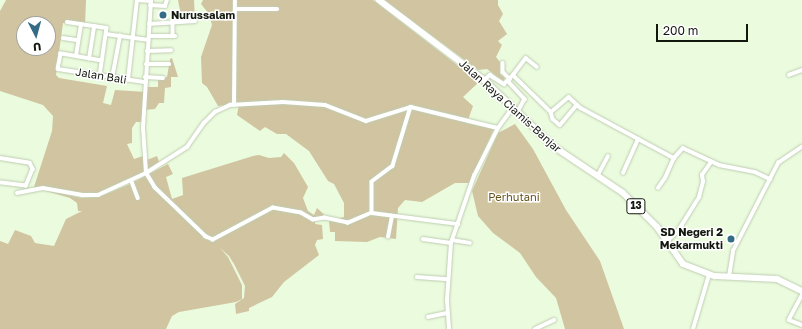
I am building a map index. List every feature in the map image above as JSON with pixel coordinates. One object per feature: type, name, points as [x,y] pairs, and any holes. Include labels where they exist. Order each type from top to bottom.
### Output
[{"type":"highway","name":"Jalan Raya Ciamis-Banjar","points":[[379,0],[484,80],[507,105],[518,112],[530,127],[553,146],[627,196],[667,241],[680,261],[689,268],[709,275],[777,279],[802,291]]},
{"type":"street","points":[[128,80],[134,38],[137,0],[165,6],[167,2]]},
{"type":"street","points":[[234,105],[235,0]]},
{"type":"street","points":[[151,2],[148,51],[144,82],[143,128],[146,173],[164,197],[206,237],[213,240],[273,208],[301,213],[313,220],[324,218],[348,223],[372,213],[458,224]]},
{"type":"street","points":[[235,8],[277,10]]},
{"type":"street","points":[[149,24],[195,21]]},
{"type":"street","points":[[67,22],[107,28],[100,76]]},
{"type":"street","points":[[106,34],[134,38],[174,36],[173,22]]},
{"type":"street","points":[[81,24],[76,56],[102,61]]},
{"type":"street","points":[[89,59],[94,26]]},
{"type":"street","points":[[112,78],[120,36]]},
{"type":"street","points":[[63,38],[78,40]]},
{"type":"street","points":[[148,51],[171,50]]},
{"type":"street","name":"Jalan Bali","points":[[76,56],[61,54],[58,69],[144,82]]},
{"type":"street","points":[[484,80],[490,75],[503,83],[509,80],[526,58],[537,67]]},
{"type":"street","points":[[503,63],[503,72],[525,99],[518,112]]},
{"type":"street","points":[[146,64],[169,64]]},
{"type":"street","points":[[789,75],[802,70]]},
{"type":"street","points":[[513,75],[551,112],[553,119],[560,125],[577,105]]},
{"type":"street","points":[[145,78],[163,78]]},
{"type":"street","points":[[551,112],[568,97],[577,105],[674,158]]},
{"type":"street","points":[[17,193],[43,188],[82,196],[98,195],[132,182],[186,147],[204,123],[215,112],[234,105],[283,102],[325,105],[366,121],[411,107],[498,128]]},
{"type":"street","points":[[372,213],[372,182],[393,166],[411,107]]},
{"type":"street","points":[[450,329],[447,313],[451,242],[472,180],[498,128],[512,107]]},
{"type":"street","points":[[623,173],[638,139]]},
{"type":"street","points":[[729,277],[733,251],[779,161],[802,147]]},
{"type":"street","points":[[658,188],[665,178],[674,158],[683,148],[711,162],[755,172],[770,179]]},
{"type":"street","points":[[598,175],[608,156]]},
{"type":"street","points":[[0,158],[30,163],[33,169],[25,186],[0,183]]},
{"type":"street","points":[[667,241],[678,231],[699,196],[703,182],[702,175],[711,162]]},
{"type":"street","points":[[132,182],[138,198]]},
{"type":"street","points":[[388,237],[392,216]]},
{"type":"street","points":[[423,239],[470,243]]},
{"type":"street","points":[[693,329],[709,275]]},
{"type":"street","points":[[417,277],[448,279]]},
{"type":"street","points":[[802,296],[788,320],[802,325]]},
{"type":"street","points":[[796,307],[802,309]]},
{"type":"street","points":[[428,317],[447,313]]},
{"type":"street","points":[[535,329],[554,320]]},
{"type":"green space","points":[[6,0],[86,0],[85,26],[63,23],[56,75],[59,78],[107,86],[103,103],[111,105],[115,90],[146,92],[147,87],[158,87],[158,80],[167,77],[170,59],[172,58],[178,77],[171,77],[171,87],[165,88],[164,103],[159,103],[155,109],[144,110],[144,122],[136,122],[132,128],[132,143],[127,144],[134,159],[143,156],[147,160],[157,156],[159,162],[132,179],[99,193],[83,194],[34,187],[52,131],[53,116],[43,105],[0,91],[0,11]]},
{"type":"green space","points":[[178,0],[194,0],[195,19],[182,21]]},
{"type":"green space","points":[[203,0],[373,0],[479,82],[463,97],[473,106],[467,123],[494,129],[469,183],[455,183],[422,202],[405,200],[398,208],[396,239],[380,237],[367,242],[335,241],[335,232],[330,232],[329,221],[344,217],[344,203],[334,184],[328,181],[309,151],[286,134],[277,134],[265,127],[260,131],[237,115],[239,104],[218,106],[207,87],[202,83],[201,57],[212,25],[209,14],[201,4]]},
{"type":"green space","points":[[384,0],[498,0],[498,5],[503,14],[499,21],[507,34],[498,41],[502,45],[496,57],[500,62],[500,74],[505,78],[503,81],[487,69],[478,70]]},
{"type":"green space","name":"Perhutani","points":[[515,124],[533,149],[566,210],[600,261],[624,329],[565,329],[556,298],[536,277],[520,253],[493,233],[478,216],[472,191],[498,133]]},
{"type":"green space","points":[[284,153],[294,163],[308,187],[303,198],[308,211],[314,215],[317,208],[328,218],[315,219],[315,224],[322,225],[323,239],[317,240],[315,245],[319,255],[284,282],[272,297],[249,308],[249,311],[236,314],[235,304],[244,298],[245,286],[229,256],[220,248],[228,257],[242,285],[242,299],[236,302],[179,312],[172,316],[166,329],[0,329],[0,241],[8,244],[15,230],[31,236],[35,243],[54,246],[66,219],[82,211],[78,211],[77,203],[70,198],[43,190],[82,198],[99,197],[130,184],[168,164],[173,174],[166,177],[172,199],[183,195],[182,178],[253,156],[259,155],[269,158],[281,157]]},
{"type":"place","name":"Nurussalam","points":[[163,15]]},
{"type":"place","name":"SD Negeri 2 Mekarmukti","points":[[731,239]]}]
